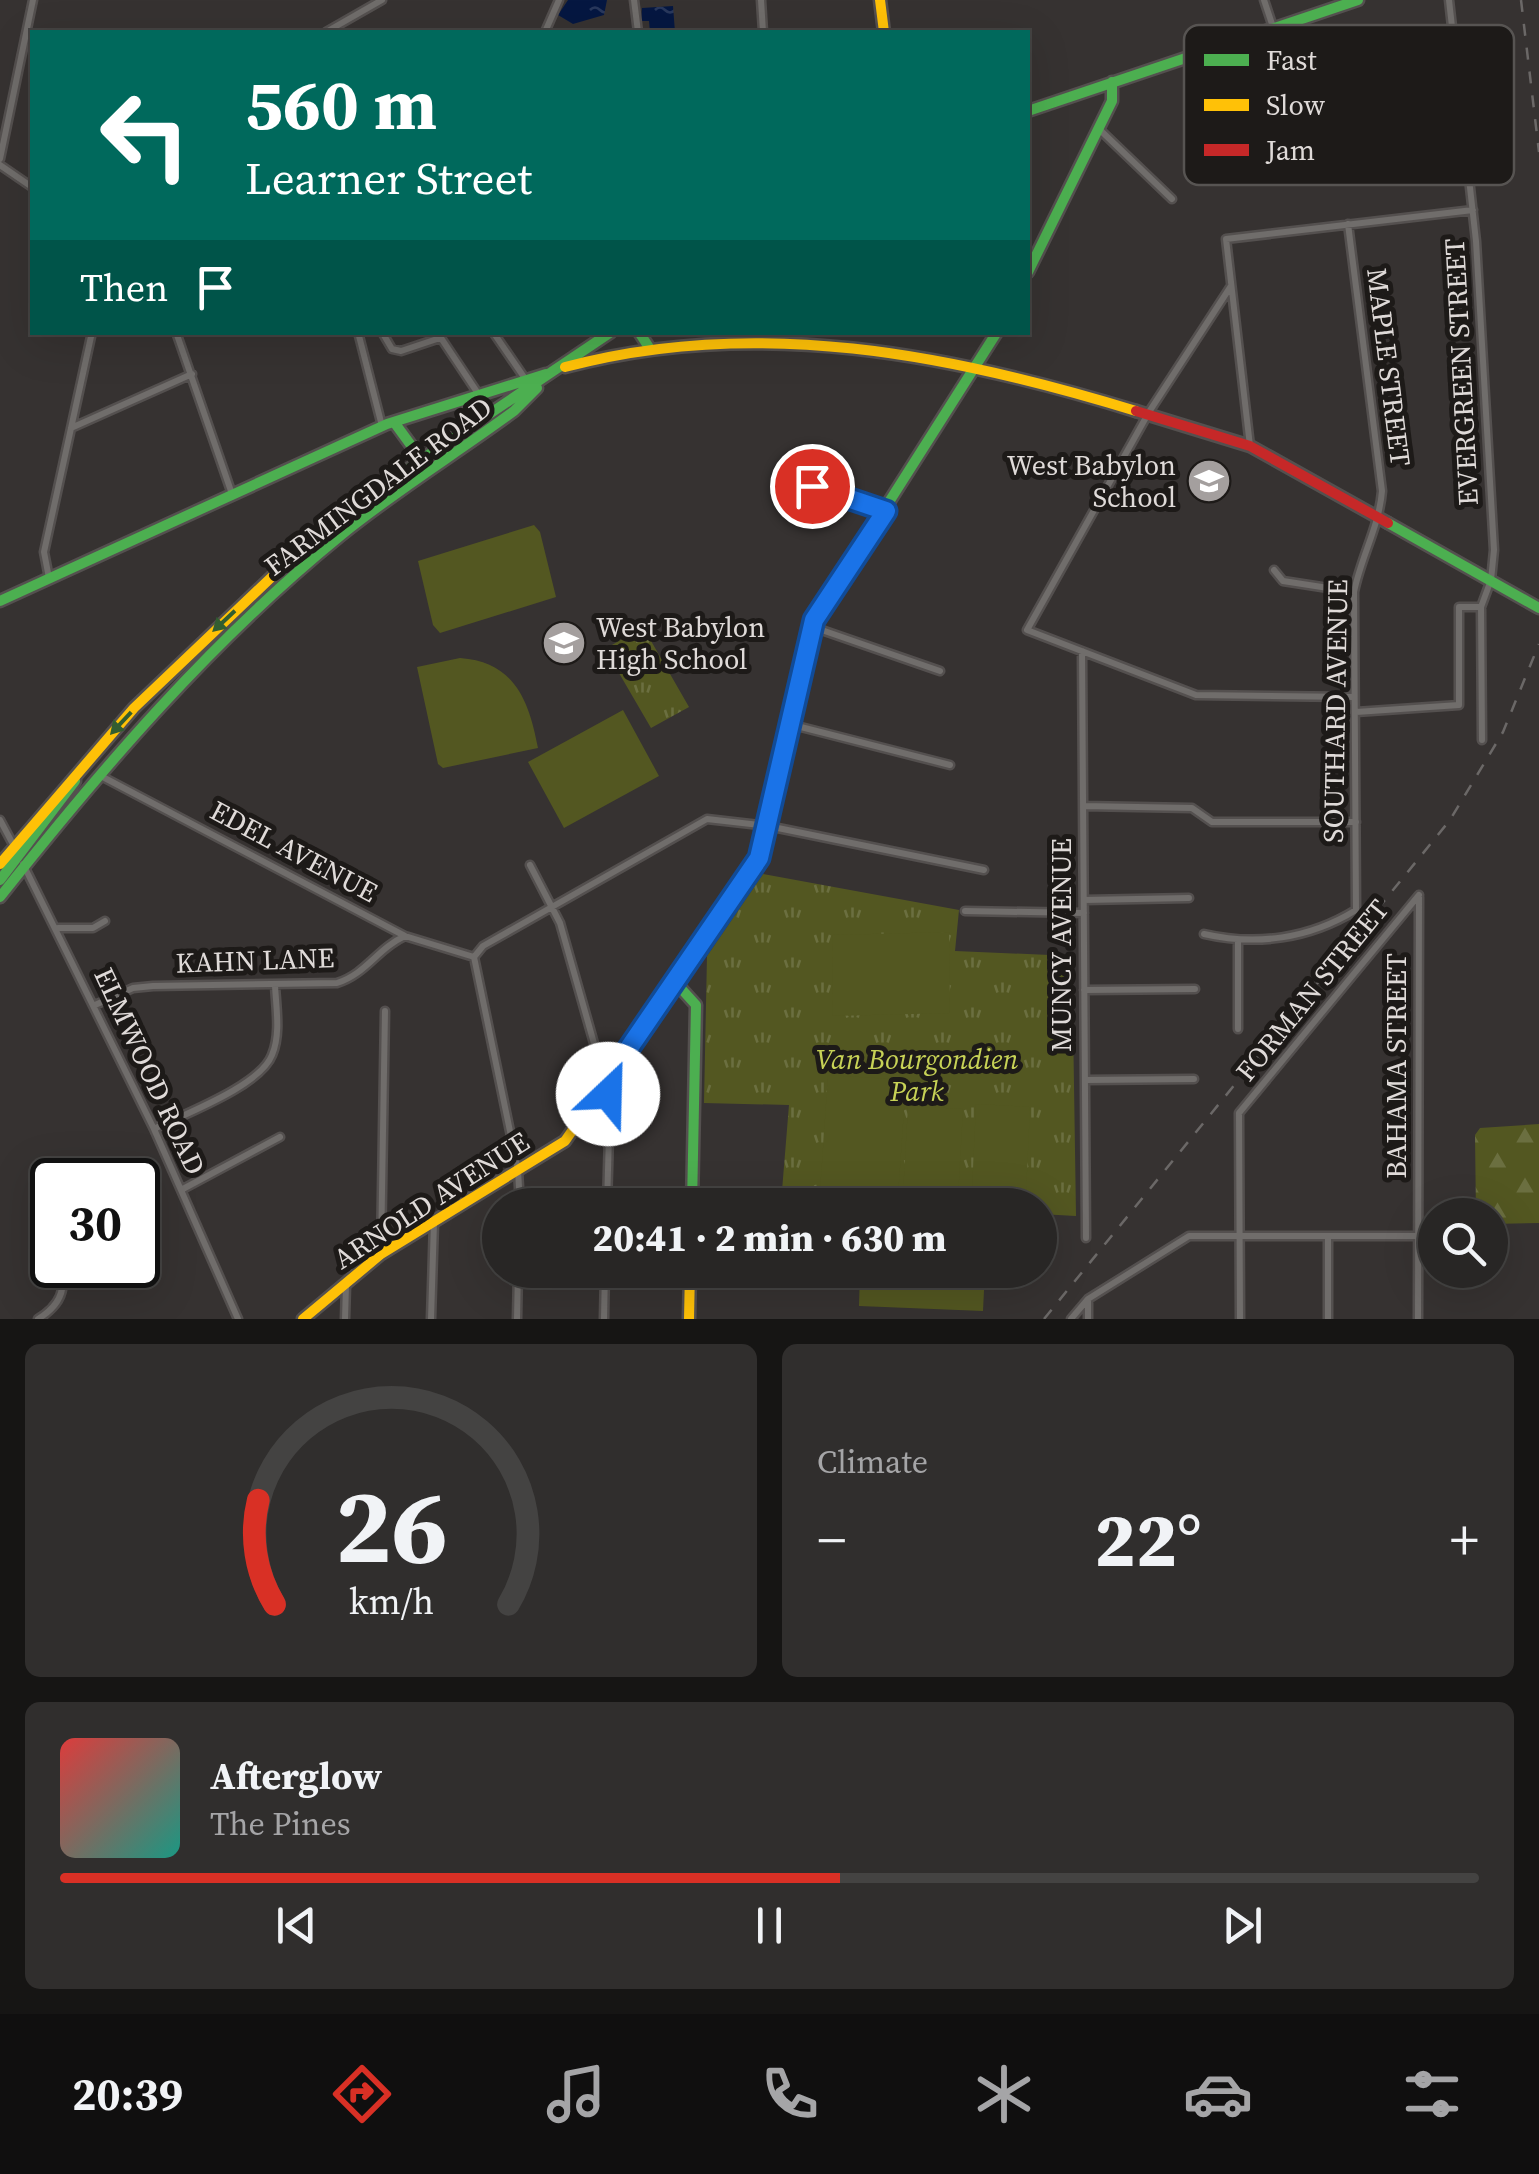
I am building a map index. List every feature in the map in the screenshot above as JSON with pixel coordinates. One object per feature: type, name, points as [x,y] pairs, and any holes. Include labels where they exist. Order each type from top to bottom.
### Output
[{"type":"main road","points":[[880,0],[884,30]]},
{"type":"main road","points":[[1279,25],[1357,0]]},
{"type":"main road","points":[[1030,110],[1184,57]]},
{"type":"main road","points":[[1030,268],[1113,98],[1112,82]]},
{"type":"main road","points":[[560,368],[605,335]]},
{"type":"main road","points":[[641,335],[650,349]]},
{"type":"main road","name":"ARNOLD AVENUE","points":[[302,1319],[346,1278],[381,1254],[564,1140],[605,1083],[754,868],[768,826],[812,626],[996,335]]},
{"type":"main road","points":[[0,601],[382,426],[560,368],[607,353],[809,342],[890,350],[978,367],[1149,412],[1250,446],[1539,608]]},
{"type":"main road","name":"FARMINGDALE ROAD","points":[[0,897],[19,856],[85,762],[172,670],[258,588],[421,459],[560,368]]},
{"type":"main road","name":"FARMINGDALE ROAD","points":[[0,864],[19,856],[190,672],[283,585],[386,501],[514,411],[544,380]]},
{"type":"main road","points":[[394,422],[421,459]]},
{"type":"main road","points":[[0,880],[19,856]]},
{"type":"main road","points":[[676,982],[696,1005],[692,1188]]},
{"type":"main road","points":[[689,1319],[690,1288]]},
{"type":"street","points":[[30,185],[0,162],[33,0]]},
{"type":"street","points":[[330,30],[382,0]]},
{"type":"street","points":[[546,30],[559,0]]},
{"type":"street","points":[[634,0],[638,30]]},
{"type":"street","points":[[760,0],[763,30]]},
{"type":"street","points":[[1264,0],[1272,25]]},
{"type":"street","name":"EVERGREEN STREET","points":[[1448,0],[1451,25]]},
{"type":"street","points":[[21,57],[30,58]]},
{"type":"street","points":[[1098,128],[1172,199]]},
{"type":"street","name":"EVERGREEN STREET","points":[[1470,185],[1494,550],[1491,580],[1481,607],[1482,740]]},
{"type":"street","points":[[1250,446],[1226,239],[1473,210]]},
{"type":"street","name":"MAPLE STREET","points":[[1348,224],[1382,490],[1380,516]]},
{"type":"street","points":[[1230,286],[1149,412],[1027,630],[1196,696],[1355,696]]},
{"type":"street","points":[[49,578],[44,552],[91,335]]},
{"type":"street","points":[[177,335],[232,494]]},
{"type":"street","points":[[359,335],[382,426]]},
{"type":"street","points":[[384,335],[392,349],[402,351],[439,335],[479,395]]},
{"type":"street","points":[[495,335],[526,380]]},
{"type":"street","points":[[71,428],[192,374]]},
{"type":"street","points":[[778,476],[886,511]]},
{"type":"street","name":"SOUTHARD AVENUE","points":[[1238,942],[1280,940],[1356,910],[1354,592],[1359,566],[1380,516]]},
{"type":"street","points":[[1274,570],[1282,582],[1354,592]]},
{"type":"street","points":[[1356,712],[1459,705],[1459,607],[1481,607]]},
{"type":"street","points":[[812,626],[940,671]]},
{"type":"street","name":"MUNCY AVENUE","points":[[1082,651],[1086,1238]]},
{"type":"street","points":[[788,724],[950,765]]},
{"type":"street","name":"EDEL AVENUE","points":[[98,774],[405,936],[474,957]]},
{"type":"street","points":[[1083,806],[1192,808],[1212,822],[1356,822]]},
{"type":"street","points":[[519,1188],[474,957],[483,946],[707,819],[768,826],[984,870]]},
{"type":"street","name":"ELMWOOD ROAD","points":[[0,820],[58,928],[154,1129],[238,1319]]},
{"type":"street","points":[[530,865],[552,905],[610,1100],[607,1188]]},
{"type":"street","name":"FORMAN STREET","points":[[1240,1236],[1239,1114],[1419,896]]},
{"type":"street","name":"BAHAMA STREET","points":[[1418,1198],[1419,896]]},
{"type":"street","points":[[1084,900],[1189,898]]},
{"type":"street","points":[[965,911],[1084,913]]},
{"type":"street","points":[[58,928],[93,928],[105,921]]},
{"type":"street","points":[[1204,934],[1238,942],[1238,1030]]},
{"type":"street","name":"KAHN LANE","points":[[94,1005],[133,988],[321,985],[350,979],[389,943],[405,936]]},
{"type":"street","points":[[154,1129],[251,1079],[265,1067],[276,1040],[275,985]]},
{"type":"street","points":[[1084,990],[1195,989]]},
{"type":"street","points":[[381,1254],[385,1011]]},
{"type":"street","points":[[1085,1080],[1194,1079]]},
{"type":"street","points":[[181,1190],[280,1138]]},
{"type":"street","points":[[431,1319],[434,1221]]},
{"type":"street","points":[[1072,1319],[1088,1299],[1189,1236],[1418,1236]]},
{"type":"street","points":[[1240,1236],[1240,1319]]},
{"type":"street","points":[[1328,1236],[1328,1319]]},
{"type":"street","points":[[345,1319],[346,1278]]},
{"type":"street","points":[[38,1319],[60,1300],[63,1288]]},
{"type":"street","points":[[517,1319],[518,1288]]},
{"type":"street","points":[[604,1319],[605,1288]]},
{"type":"street","name":"BAHAMA STREET","points":[[1418,1288],[1418,1319]]},
{"type":"street","points":[[1088,1299],[1088,1319]]},
{"type":"green space","points":[[534,525],[540,532],[556,597],[440,633],[433,625],[418,561]]},
{"type":"green space","points":[[643,627],[689,707],[651,728],[605,649]]},
{"type":"green space","points":[[460,658],[494,667],[516,687],[530,715],[538,748],[443,768],[438,764],[417,667]]},
{"type":"green space","points":[[623,710],[659,776],[564,828],[528,762]]},
{"type":"green space","name":"Van Bourgondien Park","points":[[763,874],[959,910],[955,951],[1072,956],[1076,1216],[1057,1215],[1057,1188],[782,1188],[789,1105],[704,1103],[707,956]]},
{"type":"green space","points":[[949,932],[950,1013],[833,1016],[832,935]]},
{"type":"green space","points":[[828,1075],[906,1080],[899,1188],[820,1188]]},
{"type":"green space","points":[[976,1104],[1030,1107],[1026,1188],[972,1188]]},
{"type":"green space","points":[[908,1106],[963,1109],[959,1188],[903,1188]]},
{"type":"green space","points":[[1539,1124],[1539,1223],[1508,1224],[1508,1198],[1476,1198],[1475,1135],[1480,1128]]},
{"type":"green space","points":[[860,1288],[984,1288],[983,1311],[859,1306]]},
{"type":"water","points":[[568,0],[607,0],[604,15],[573,24],[558,15]]},
{"type":"water","points":[[673,6],[675,30],[650,30],[649,21],[641,21],[642,8]]},
{"type":"railway","points":[[1521,0],[1539,152]]},
{"type":"railway","points":[[1044,1319],[1450,820],[1503,732],[1539,644]]},
{"type":"traffic: fast","points":[[1284,25],[1358,0]]},
{"type":"traffic: fast","points":[[1030,110],[1184,59]]},
{"type":"traffic: fast","points":[[1030,268],[1112,101],[1112,82]]},
{"type":"traffic: fast","points":[[278,571],[418,462],[607,335]]},
{"type":"traffic: fast","points":[[641,335],[650,349]]},
{"type":"traffic: fast","points":[[581,1118],[757,863],[814,620],[995,335]]},
{"type":"traffic: fast","points":[[0,601],[387,424],[546,374]]},
{"type":"traffic: fast","points":[[0,897],[119,753],[247,618],[340,536],[514,411],[537,388]]},
{"type":"traffic: fast","points":[[394,422],[421,459]]},
{"type":"traffic: fast","points":[[1388,523],[1539,608]]},
{"type":"traffic: fast","points":[[0,880],[75,781]]},
{"type":"traffic: fast","points":[[676,983],[696,1005],[692,1188]]},
{"type":"traffic: slow","points":[[880,0],[884,30]]},
{"type":"traffic: slow","points":[[565,367],[637,352],[709,344],[853,348],[996,373],[1136,411]]},
{"type":"traffic: slow","points":[[0,864],[134,708],[278,571]]},
{"type":"traffic: slow","points":[[303,1319],[381,1254],[565,1141],[581,1118]]},
{"type":"traffic: slow","points":[[689,1319],[690,1288]]},
{"type":"traffic: jam","points":[[1136,411],[1250,446],[1388,523]]},
{"type":"place","name":"West Babylon School","points":[[1209,481]]},
{"type":"place","name":"West Babylon High School","points":[[564,643]]},
{"type":"route","points":[[608,1094],[605,1083],[759,858],[814,620],[886,511],[812,486]]}]
